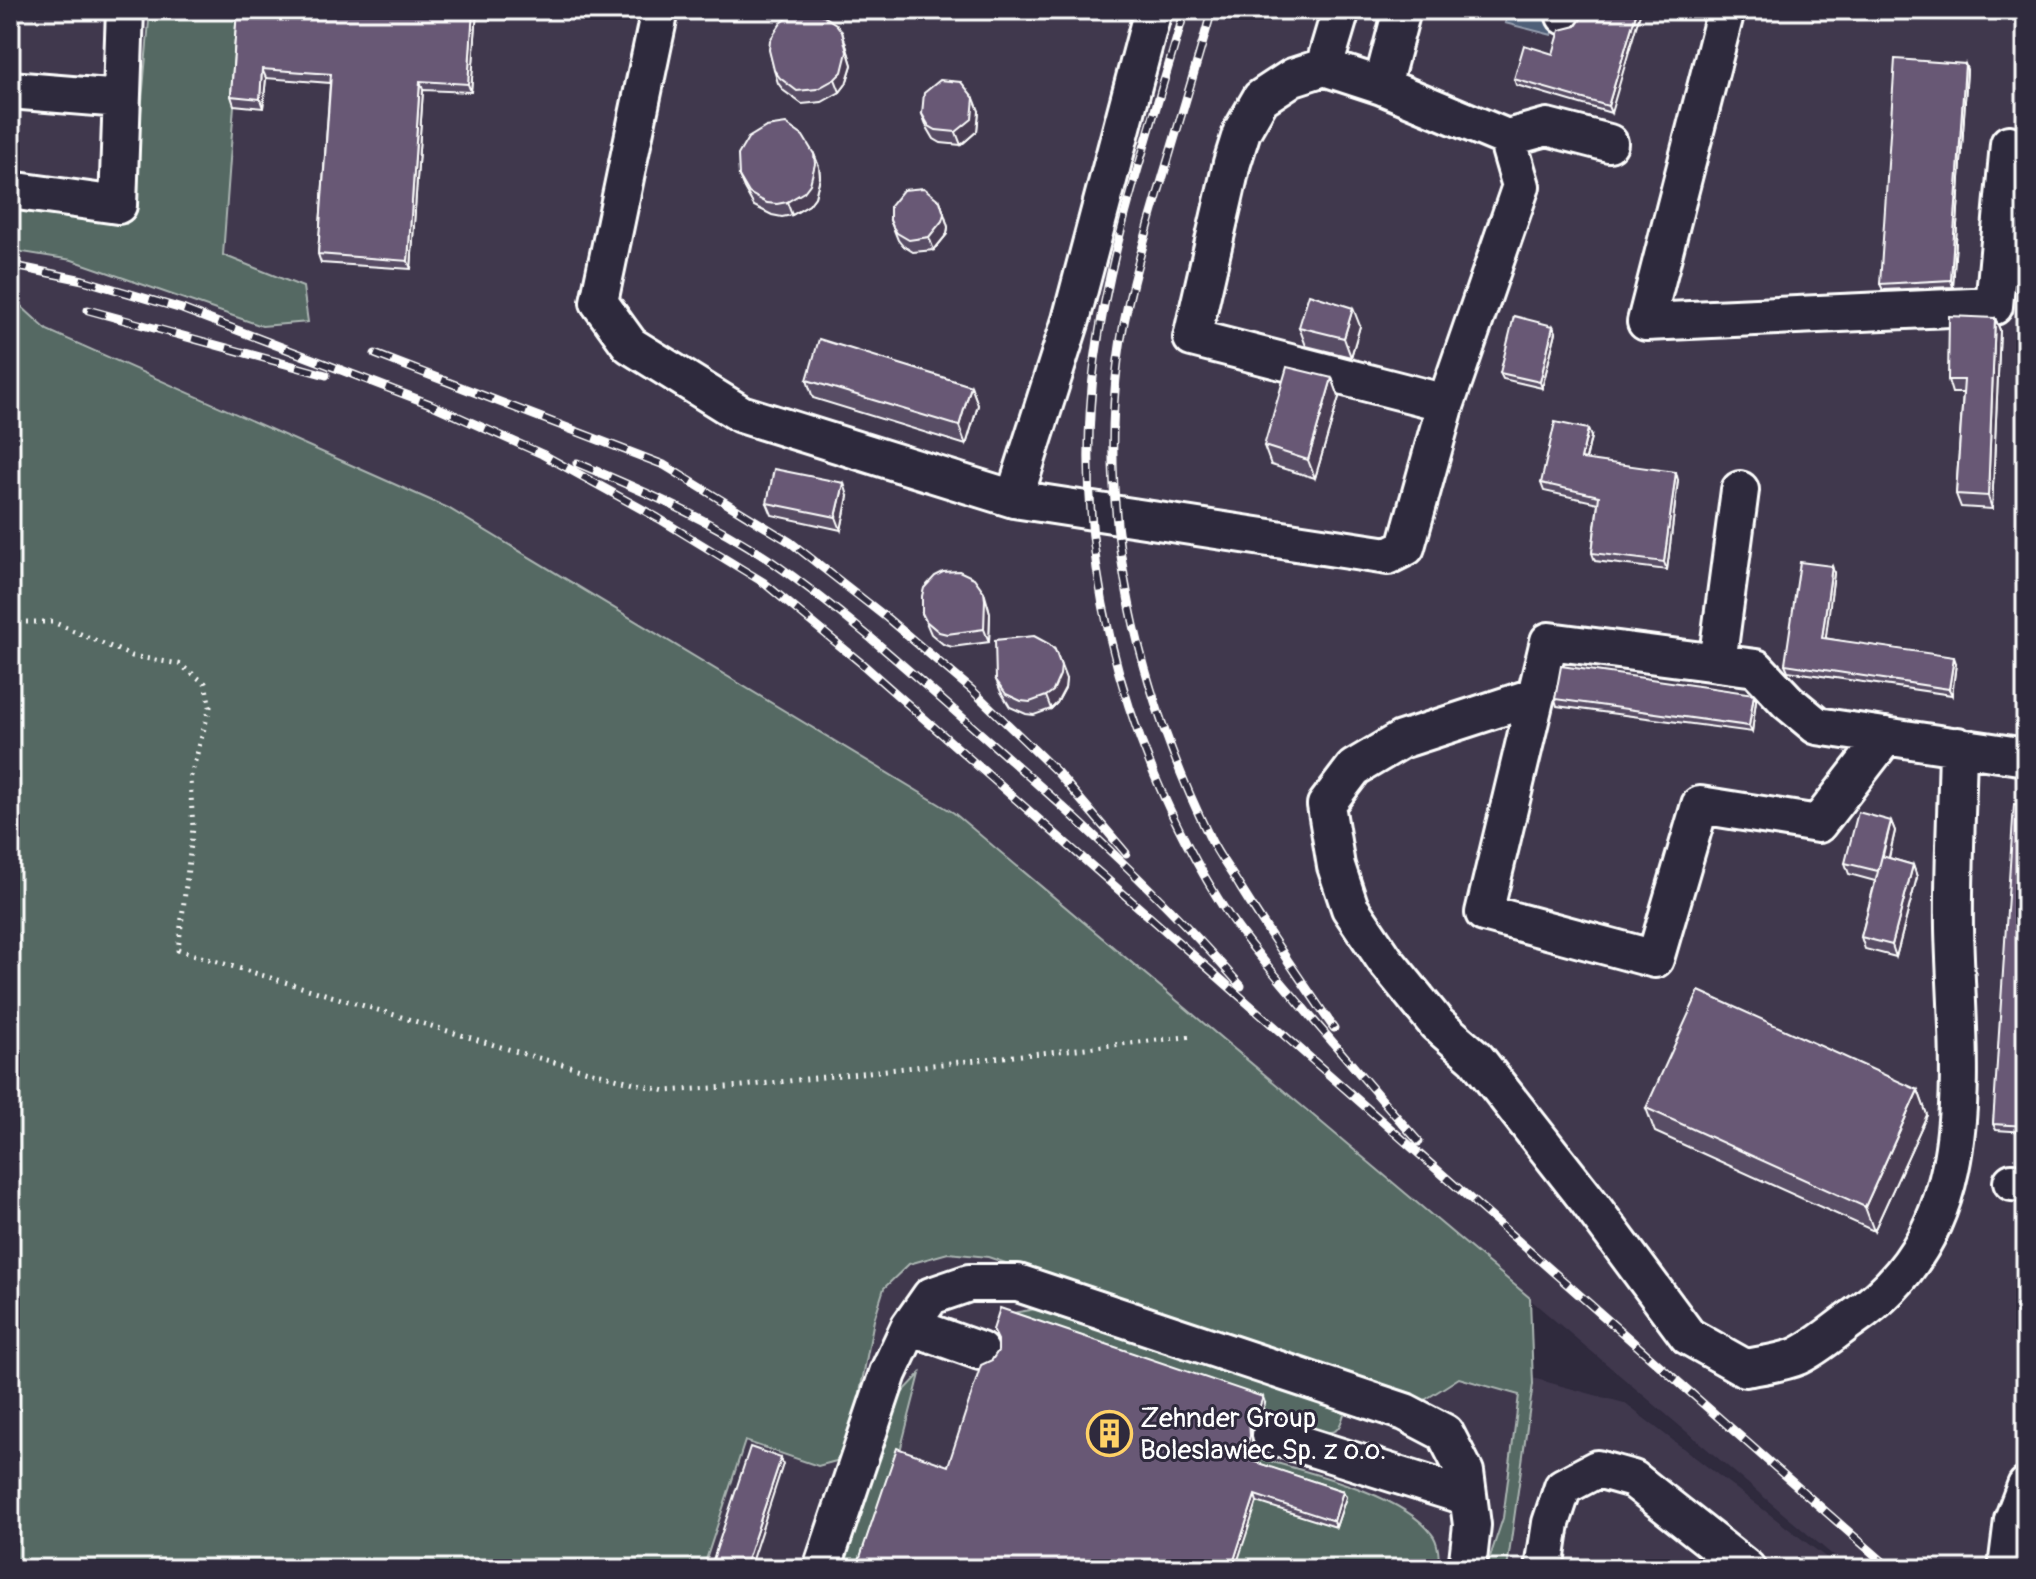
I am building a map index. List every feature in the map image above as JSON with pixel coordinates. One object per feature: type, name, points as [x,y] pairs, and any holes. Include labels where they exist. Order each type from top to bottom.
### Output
[{"type":"lane","points":[[10,190],[118,205],[125,10]]},
{"type":"lane","points":[[660,10],[599,302],[630,345],[741,414],[1014,499],[1388,556],[1406,547],[1446,403],[1521,186],[1507,138]]},
{"type":"lane","points":[[1014,499],[1071,320],[1153,10]]},
{"type":"lane","points":[[1324,67],[1341,10]]},
{"type":"lane","points":[[1382,86],[1402,10]]},
{"type":"lane","points":[[1726,10],[1646,322],[1994,306],[2009,144]]},
{"type":"lane","points":[[1446,403],[1192,338],[1232,163],[1242,131],[1261,98],[1293,77],[1324,67],[1382,86],[1507,138],[1547,127],[1609,143]]},
{"type":"lane","points":[[10,90],[121,99]]},
{"type":"lane","points":[[1717,663],[1740,490]]},
{"type":"lane","points":[[1886,736],[1818,824],[1700,805],[1655,959],[1484,913],[1549,641],[1756,668],[1788,702],[1817,726],[1958,746],[2026,757]]},
{"type":"lane","points":[[1536,696],[1401,740],[1354,768],[1326,805],[1336,866],[1350,908],[1385,960],[1437,1024],[1476,1058],[1688,1336],[1745,1368],[1798,1356],[1879,1301],[1918,1253],[1947,1190],[1956,1134],[1961,1051],[1954,928],[1958,746]]},
{"type":"lane","points":[[822,1569],[888,1373],[910,1326],[931,1296],[969,1283],[1018,1283],[1405,1412],[1445,1433],[1465,1472],[1472,1525],[1467,1569]]},
{"type":"lane","points":[[910,1326],[980,1351]]},
{"type":"lane","points":[[1271,1435],[1468,1497]]},
{"type":"lane","points":[[1544,1569],[1551,1523],[1563,1487],[1597,1469],[1633,1479],[1747,1569]]},
{"type":"lane","points":[[2008,1560],[2013,1520],[2026,1486]]},
{"type":"path","points":[[10,622],[53,622],[132,656],[179,664],[205,683],[210,707],[190,779],[193,828],[178,950],[531,1056],[665,1091],[743,1086],[1194,1036]]},
{"type":"path","points":[[10,765],[17,767]]},
{"type":"shaded area","points":[[10,10],[2026,10],[2026,1569],[1849,1569],[954,813],[448,508],[46,330],[10,296]]},
{"type":"shaded area","points":[[835,1143],[1342,1326],[1624,1403],[1841,1569],[694,1569]]},
{"type":"green space","points":[[150,10],[241,10],[223,255],[303,287],[308,322],[262,326],[72,260],[10,250],[10,209],[126,224],[136,169]]},
{"type":"green space","points":[[10,296],[47,330],[448,508],[954,813],[1530,1298],[1533,1384],[1507,1569],[1486,1569],[1503,1518],[1519,1395],[1459,1378],[1420,1403],[988,1257],[948,1253],[909,1264],[884,1288],[874,1320],[849,1449],[836,1461],[818,1466],[745,1441],[703,1569],[10,1569]]},
{"type":"green space","points":[[1041,1308],[1340,1408],[1344,1414],[1336,1430],[1325,1432],[1262,1413],[1265,1403],[1002,1315]]},
{"type":"green space","points":[[920,1374],[899,1455],[861,1569],[840,1569],[900,1395]]},
{"type":"green space","points":[[1248,1455],[1347,1484],[1396,1506],[1416,1518],[1434,1537],[1439,1569],[1245,1569],[1214,1559]]},
{"type":"water","points":[[1509,10],[1559,10],[1552,35],[1505,23]]},
{"type":"building","points":[[237,10],[473,10],[468,84],[420,81],[408,261],[318,254],[331,74],[262,69],[260,99],[231,96]]},
{"type":"building","points":[[1583,10],[1637,10],[1608,106],[1514,79],[1524,45],[1553,54],[1560,30],[1576,26],[1583,16]]},
{"type":"building","points":[[819,13],[836,24],[842,32],[847,52],[842,72],[835,79],[817,89],[797,91],[774,70],[770,40],[789,17]]},
{"type":"building","points":[[1895,59],[1965,64],[1951,280],[1880,284]]},
{"type":"building","points":[[940,80],[961,82],[974,98],[972,119],[956,132],[936,130],[929,126],[922,114],[924,93]]},
{"type":"building","points":[[786,124],[803,136],[814,154],[815,164],[810,184],[804,192],[787,202],[767,203],[749,193],[739,176],[738,155],[748,138],[766,127]]},
{"type":"building","points":[[924,188],[940,201],[944,214],[942,221],[929,237],[909,240],[893,227],[890,206],[903,190]]},
{"type":"building","points":[[1309,294],[1353,308],[1344,338],[1299,327]]},
{"type":"building","points":[[1514,316],[1553,326],[1540,382],[1500,373]]},
{"type":"building","points":[[1949,316],[1995,318],[1988,496],[1956,494],[1964,380],[1948,380]]},
{"type":"building","points":[[819,339],[971,386],[959,426],[807,380]]},
{"type":"building","points":[[1287,367],[1332,378],[1308,460],[1264,446]]},
{"type":"building","points":[[1555,422],[1588,429],[1581,459],[1676,472],[1664,562],[1592,553],[1599,496],[1541,483]]},
{"type":"building","points":[[774,469],[844,483],[836,517],[767,503]]},
{"type":"building","points":[[1800,562],[1832,566],[1822,638],[1954,657],[1949,689],[1785,664]]},
{"type":"building","points":[[959,571],[974,578],[984,592],[984,629],[947,634],[939,632],[922,613],[924,588],[943,572]]},
{"type":"building","points":[[1034,636],[1055,650],[1061,666],[1060,675],[1053,691],[1046,696],[1030,702],[1021,701],[1006,694],[996,680],[995,640]]},
{"type":"building","points":[[1561,666],[1754,694],[1749,726],[1555,699]]},
{"type":"building","points":[[2014,804],[2026,805],[2026,1126],[1993,1124]]},
{"type":"building","points":[[1858,812],[1891,821],[1878,871],[1845,863]]},
{"type":"building","points":[[1882,856],[1913,865],[1892,945],[1861,937]]},
{"type":"building","points":[[1699,991],[1918,1090],[1865,1207],[1646,1108]]},
{"type":"building","name":"Zehnder Group Boleslawiec Sp. z o.o.","points":[[1000,1308],[1263,1397],[1258,1411],[1249,1421],[1250,1436],[1243,1458],[1343,1491],[1334,1521],[1255,1495],[1234,1560],[1262,1569],[856,1569],[897,1448],[948,1466],[981,1365],[992,1360],[998,1351],[998,1340],[993,1330]]},
{"type":"building","points":[[750,1447],[781,1458],[744,1569],[710,1569]]},
{"type":"railway","points":[[1185,10],[1122,227],[1095,360],[1089,430],[1090,500],[1097,570],[1110,639],[1129,706],[1153,772],[1183,836],[1217,897],[1261,958],[1419,1142]]},
{"type":"railway","points":[[1212,10],[1141,253],[1121,339],[1113,421],[1119,543],[1129,604],[1144,664],[1184,780],[1216,849],[1334,1028]]},
{"type":"railway","points":[[10,265],[83,280],[182,309],[430,404],[542,454],[658,518],[763,582],[861,663],[1891,1569]]},
{"type":"railway","points":[[88,310],[326,375]]},
{"type":"railway","points":[[375,354],[664,465],[790,542],[972,690],[1057,772],[1126,853]]},
{"type":"railway","points":[[577,463],[725,532],[828,603],[1088,830],[1151,890],[1241,986]]},
{"type":"place","name":"Zehnder Group Boleslawiec Sp. z o.o.","points":[[1109,1434]]}]
